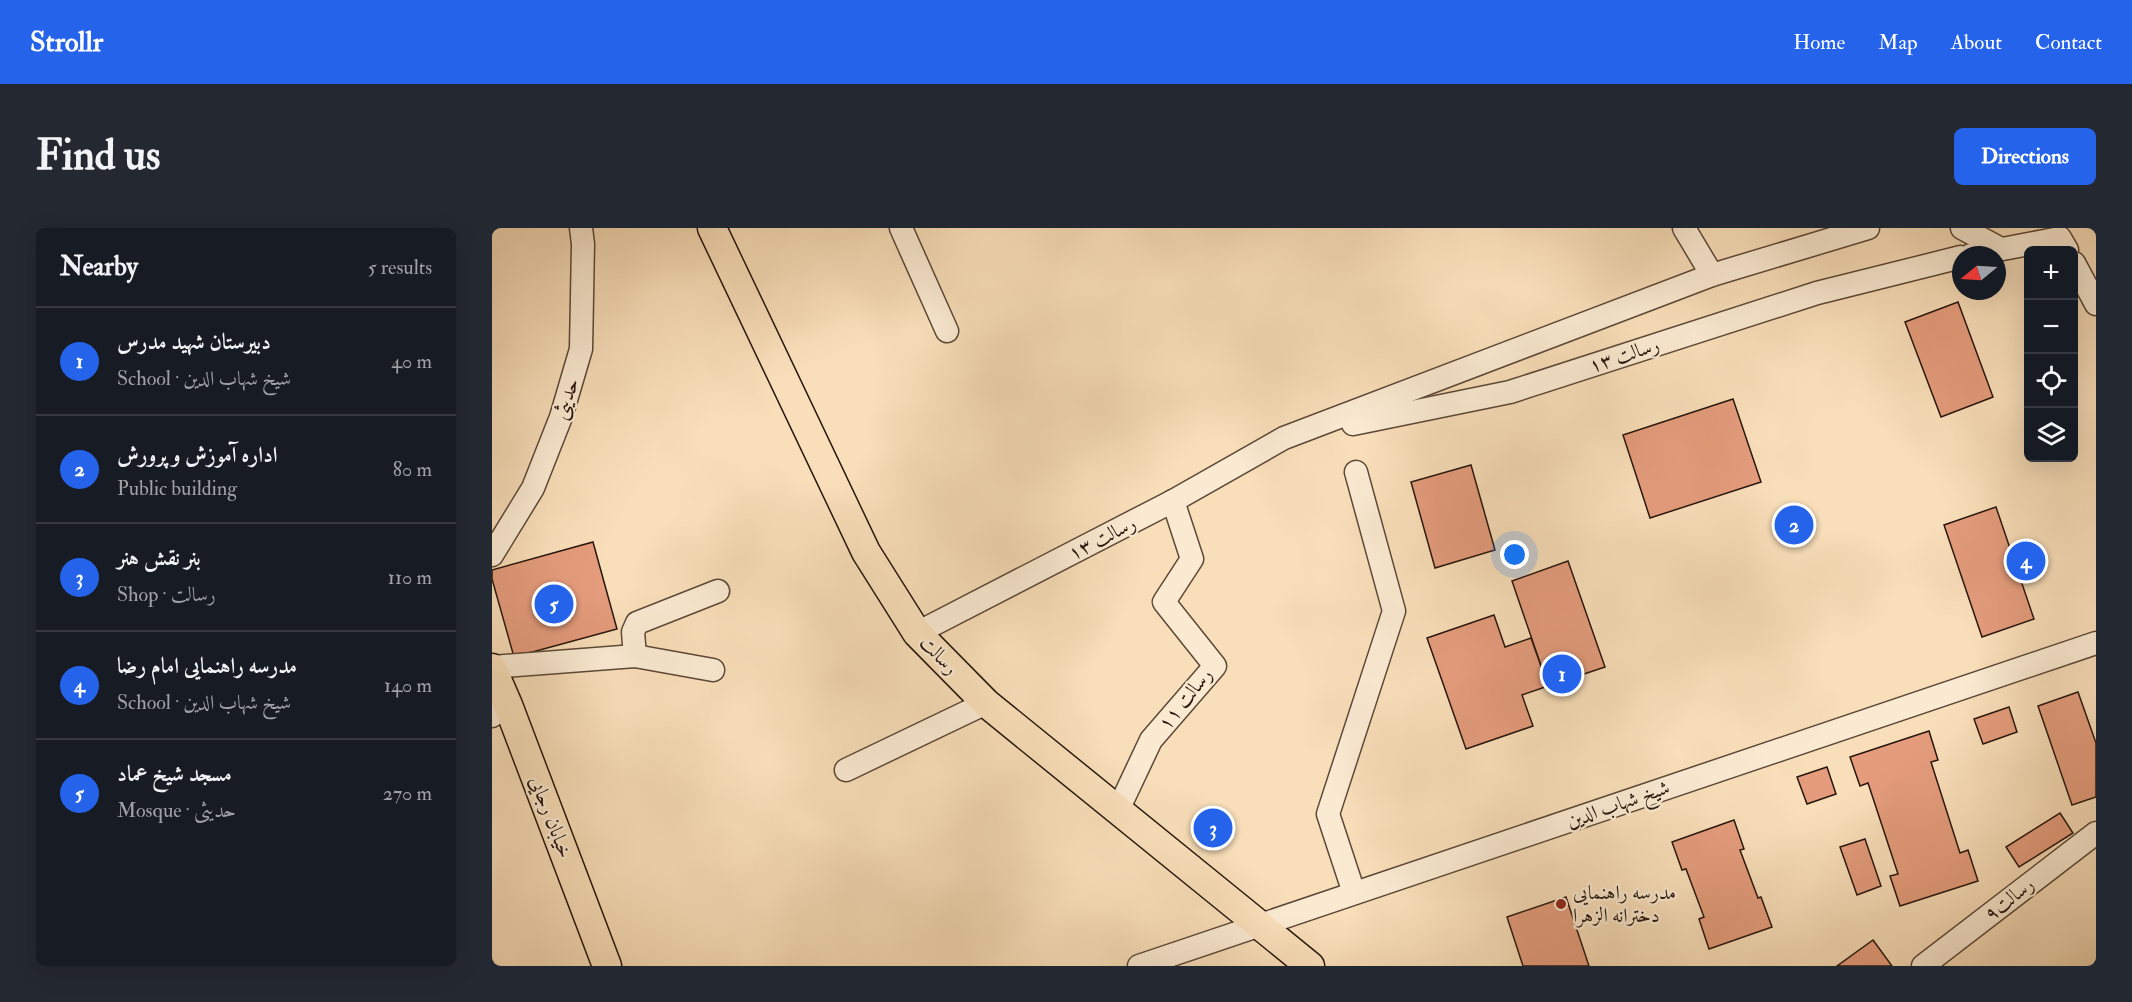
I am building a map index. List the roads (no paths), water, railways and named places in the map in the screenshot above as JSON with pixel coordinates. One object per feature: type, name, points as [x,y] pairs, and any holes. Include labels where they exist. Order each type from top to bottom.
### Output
[{"type":"main road","name":"رسالت","points":[[712,228],[866,552],[917,633],[986,703],[1310,966]]},
{"type":"main road","name":"خیابان رجایی","points":[[492,668],[500,711],[607,966]]},
{"type":"street","name":"حدیثی","points":[[492,555],[533,488],[561,417],[581,349],[583,244],[581,228]]},
{"type":"street","points":[[901,228],[947,330]]},
{"type":"street","points":[[1684,228],[1712,275]]},
{"type":"street","name":"رسالت ۱۳","points":[[917,633],[1173,501],[1284,438],[1712,275],[1868,228]]},
{"type":"street","points":[[1962,228],[1995,246]]},
{"type":"street","points":[[2006,247],[2060,238],[2065,246]]},
{"type":"street","name":"رسالت ۱۳","points":[[1284,438],[1510,392],[1817,293],[1952,260]]},
{"type":"street","points":[[2078,272],[2096,304]]},
{"type":"street","points":[[1354,893],[1328,814],[1394,611],[1356,472]]},
{"type":"street","name":"رسالت ۱۱","points":[[1118,810],[1151,740],[1215,666],[1164,602],[1192,559],[1173,501]]},
{"type":"street","points":[[635,656],[633,632],[637,623],[718,591]]},
{"type":"street","name":"شیخ شهاب الدین","points":[[1141,966],[2096,643]]},
{"type":"street","points":[[492,668],[635,656],[713,670]]},
{"type":"street","points":[[846,770],[986,703]]},
{"type":"street","name":"رسالت۹","points":[[1923,966],[2096,833]]},
{"type":"place","name":"اداره آموزش و پرورش","points":[[1794,525]]},
{"type":"place","name":"مدرسه راهنمایی امام رضا","points":[[2026,561]]},
{"type":"place","name":"مسجد شیخ عماد","points":[[554,604]]},
{"type":"place","name":"دبیرستان شهید مدرس","points":[[1562,674]]},
{"type":"place","name":"بنر نقش هنر","points":[[1213,828]]},
{"type":"place","name":"مدرسه راهنمایی دخترانه الزهرا","points":[[1561,904]]}]
